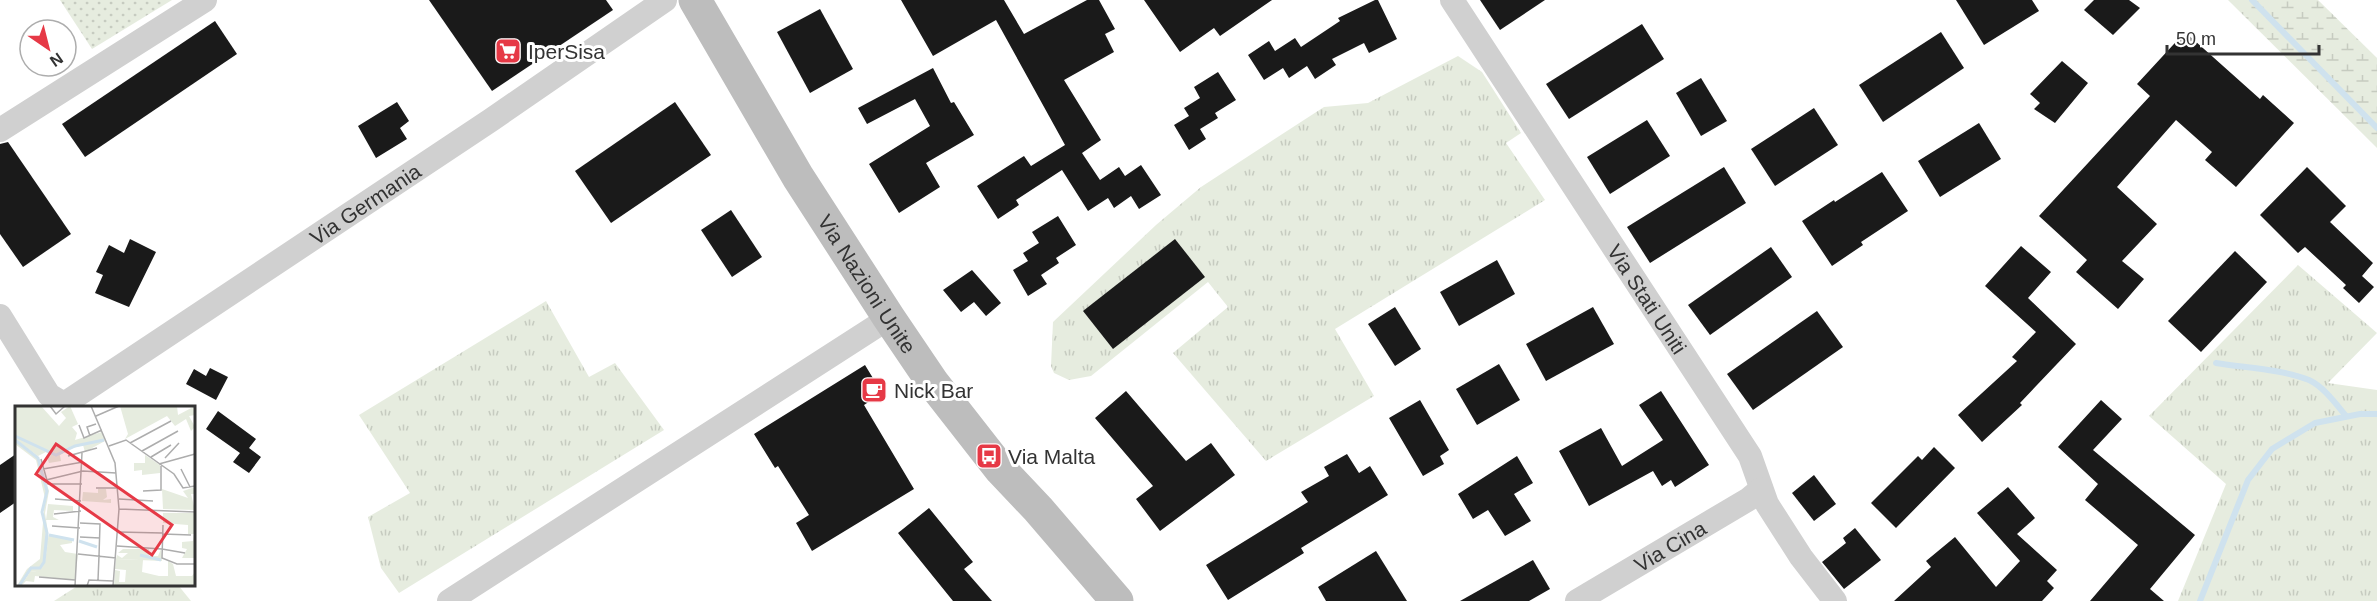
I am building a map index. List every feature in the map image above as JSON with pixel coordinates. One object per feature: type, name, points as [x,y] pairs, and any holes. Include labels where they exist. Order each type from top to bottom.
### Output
[{"type":"street","points":[[0,130],[205,0]]},
{"type":"street","name":"Via Germania","points":[[0,316],[49,394],[64,404],[491,120],[665,0]]},
{"type":"street","name":"Via Nazioni Unite","points":[[695,0],[798,177],[933,383],[989,456],[1117,601]]},
{"type":"street","name":"Via Stati Uniti","points":[[1452,0],[1750,456],[1767,504],[1801,557],[1835,601]]},
{"type":"street","points":[[449,601],[889,318]]},
{"type":"street","name":"Via Cina","points":[[1577,601],[1749,499],[1761,489]]},
{"type":"green space","points":[[60,0],[172,0],[92,49],[78,28],[78,18],[72,18]]},
{"type":"green space","points":[[2228,0],[2318,0],[2377,58],[2377,148]]},
{"type":"green space","points":[[1458,56],[1482,72],[1521,133],[1506,143],[1545,200],[1335,329],[1374,396],[1266,461],[1173,353],[1228,307],[1208,282],[1091,376],[1069,380],[1054,373],[1051,366],[1053,322],[1156,225],[1201,187],[1324,107],[1368,103]]},
{"type":"green space","points":[[2298,265],[2377,333],[2328,383],[2377,390],[2377,601],[2178,601],[2226,484],[2149,416]]},
{"type":"green space","points":[[546,301],[589,377],[615,363],[664,430],[399,593],[381,568],[368,517],[410,493],[359,415]]},
{"type":"green space","points":[[77,586],[179,586],[191,601],[54,601]]},
{"type":"building","name":"IperSisa","points":[[429,0],[606,0],[613,10],[492,91]]},
{"type":"building","points":[[901,0],[1004,0],[1024,34],[1087,0],[1099,0],[1115,29],[1105,34],[1114,52],[1064,80],[1101,140],[1082,153],[1100,180],[1119,167],[1125,176],[1141,165],[1161,195],[1139,209],[1131,196],[1114,208],[1108,198],[1088,211],[1062,170],[1016,200],[1019,205],[998,219],[977,186],[1024,156],[1031,166],[1065,145],[996,20],[933,56]]},
{"type":"building","points":[[1144,0],[1272,0],[1220,36],[1214,28],[1180,52]]},
{"type":"building","points":[[1378,0],[1397,39],[1369,53],[1364,43],[1332,59],[1336,65],[1315,79],[1307,66],[1289,78],[1283,68],[1264,80],[1248,55],[1269,41],[1275,51],[1295,38],[1301,47],[1340,21],[1338,18]]},
{"type":"building","points":[[1480,0],[1545,0],[1500,30]]},
{"type":"building","points":[[1956,0],[2032,0],[2039,11],[1984,45]]},
{"type":"building","points":[[2094,0],[2129,0],[2140,8],[2113,35],[2084,10]]},
{"type":"building","points":[[820,9],[853,69],[810,93],[777,32]]},
{"type":"building","points":[[215,21],[237,54],[85,157],[62,124]]},
{"type":"building","points":[[1642,24],[1664,59],[1569,119],[1546,84]]},
{"type":"building","points":[[1941,32],[1964,68],[1883,122],[1859,85]]},
{"type":"building","points":[[2185,32],[2260,99],[2263,95],[2294,123],[2236,187],[2205,160],[2212,152],[2176,120],[2117,187],[2157,224],[2122,261],[2144,279],[2118,309],[2076,272],[2087,260],[2039,216],[2150,96],[2137,84]]},
{"type":"building","points":[[2062,61],[2088,83],[2055,123],[2034,109],[2040,103],[2030,94]]},
{"type":"building","points":[[933,68],[951,103],[954,102],[974,135],[926,163],[940,187],[899,213],[869,164],[930,126],[915,99],[867,124],[858,108]]},
{"type":"building","points":[[1218,72],[1236,100],[1215,113],[1218,118],[1200,129],[1206,139],[1189,150],[1174,125],[1189,116],[1184,108],[1200,98],[1194,87]]},
{"type":"building","points":[[1701,78],[1727,121],[1701,136],[1676,93]]},
{"type":"building","points":[[397,102],[409,121],[400,128],[407,139],[376,158],[358,126]]},
{"type":"building","points":[[675,102],[711,155],[611,223],[575,171]]},
{"type":"building","points":[[1814,108],[1838,145],[1775,186],[1751,149]]},
{"type":"building","points":[[1647,120],[1670,156],[1610,194],[1587,157]]},
{"type":"building","points":[[1979,123],[2001,159],[1940,197],[1918,161]]},
{"type":"building","points":[[8,142],[71,234],[23,267],[0,234],[0,144]]},
{"type":"building","points":[[1724,167],[1746,203],[1650,263],[1627,227]]},
{"type":"building","points":[[2307,167],[2346,206],[2330,222],[2373,263],[2362,276],[2374,287],[2359,303],[2343,288],[2346,285],[2305,247],[2298,253],[2260,215]]},
{"type":"building","points":[[1882,172],[1908,211],[1861,242],[1863,245],[1832,266],[1802,221]]},
{"type":"building","points":[[731,210],[762,257],[732,277],[701,230]]},
{"type":"building","points":[[1058,216],[1076,245],[1056,258],[1059,263],[1041,275],[1047,284],[1028,296],[1013,270],[1028,261],[1023,253],[1039,243],[1032,232]]},
{"type":"building","points":[[130,239],[156,252],[129,307],[95,293],[103,275],[96,272],[109,245],[124,253]]},
{"type":"building","points":[[1175,239],[1205,277],[1113,349],[1083,311]]},
{"type":"building","points":[[2021,246],[2051,272],[2028,298],[2076,344],[2020,403],[2022,405],[1982,442],[1958,415],[2017,361],[2012,357],[2036,332],[1985,286]]},
{"type":"building","points":[[1771,247],[1792,277],[1710,335],[1688,305]]},
{"type":"building","points":[[2235,251],[2267,282],[2201,352],[2168,321]]},
{"type":"building","points":[[1497,260],[1515,294],[1459,326],[1440,292]]},
{"type":"building","points":[[972,270],[1001,303],[986,316],[974,302],[961,312],[943,290]]},
{"type":"building","points":[[1395,307],[1421,349],[1395,366],[1368,324]]},
{"type":"building","points":[[1593,307],[1614,344],[1546,381],[1526,344]]},
{"type":"building","points":[[1817,311],[1843,347],[1753,410],[1727,374]]},
{"type":"building","points":[[1499,364],[1520,400],[1477,425],[1456,389]]},
{"type":"building","points":[[865,365],[882,393],[864,405],[914,489],[812,551],[796,523],[809,515],[778,466],[775,468],[754,434]]},
{"type":"building","points":[[210,368],[228,377],[216,400],[186,384],[194,369],[206,376]]},
{"type":"building","points":[[1126,391],[1186,461],[1211,443],[1235,475],[1160,531],[1136,499],[1153,486],[1095,418]]},
{"type":"building","points":[[1661,391],[1709,465],[1675,487],[1671,480],[1662,486],[1653,471],[1589,506],[1559,451],[1601,428],[1622,466],[1663,440],[1639,405]]},
{"type":"building","points":[[1420,400],[1449,450],[1440,456],[1444,464],[1423,476],[1389,418]]},
{"type":"building","points":[[2101,400],[2122,419],[2093,450],[2195,535],[2150,589],[2164,601],[2090,601],[2138,545],[2085,500],[2098,484],[2058,447]]},
{"type":"building","points":[[218,411],[256,439],[249,448],[261,457],[249,473],[233,462],[240,453],[206,429]]},
{"type":"building","points":[[1934,447],[1955,468],[1896,528],[1871,503],[1918,456],[1922,460]]},
{"type":"building","points":[[1347,454],[1359,473],[1370,466],[1388,495],[1301,548],[1304,553],[1228,600],[1206,565],[1308,502],[1301,492],[1329,476],[1324,467]]},
{"type":"building","points":[[15,455],[15,503],[0,513],[0,465]]},
{"type":"building","points":[[1517,456],[1533,483],[1514,494],[1531,521],[1505,536],[1488,510],[1473,519],[1458,494]]},
{"type":"building","points":[[1814,475],[1836,504],[1814,521],[1792,493]]},
{"type":"building","points":[[2008,487],[2035,518],[2017,534],[2057,570],[2047,581],[2054,588],[2042,601],[1894,601],[1931,567],[1926,561],[1955,537],[1996,587],[2020,561],[1977,513]]},
{"type":"building","points":[[929,508],[973,562],[964,569],[992,601],[953,601],[898,533]]},
{"type":"building","points":[[1855,528],[1881,560],[1844,589],[1822,562],[1846,543],[1843,538]]},
{"type":"building","points":[[1376,551],[1407,601],[1326,601],[1318,587]]},
{"type":"building","points":[[1533,560],[1550,589],[1529,601],[1460,601]]},
{"type":"waterway","points":[[2252,0],[2377,128]]},
{"type":"waterway","points":[[2216,363],[2275,371],[2309,380],[2325,391],[2346,416]]},
{"type":"waterway","points":[[2200,601],[2248,480],[2272,449],[2315,423],[2360,414],[2377,414]]},
{"type":"place","name":"IperSisa","points":[[508,51]]},
{"type":"place","name":"Nick Bar","points":[[874,390]]},
{"type":"place","name":"Via Malta","points":[[989,456]]}]
